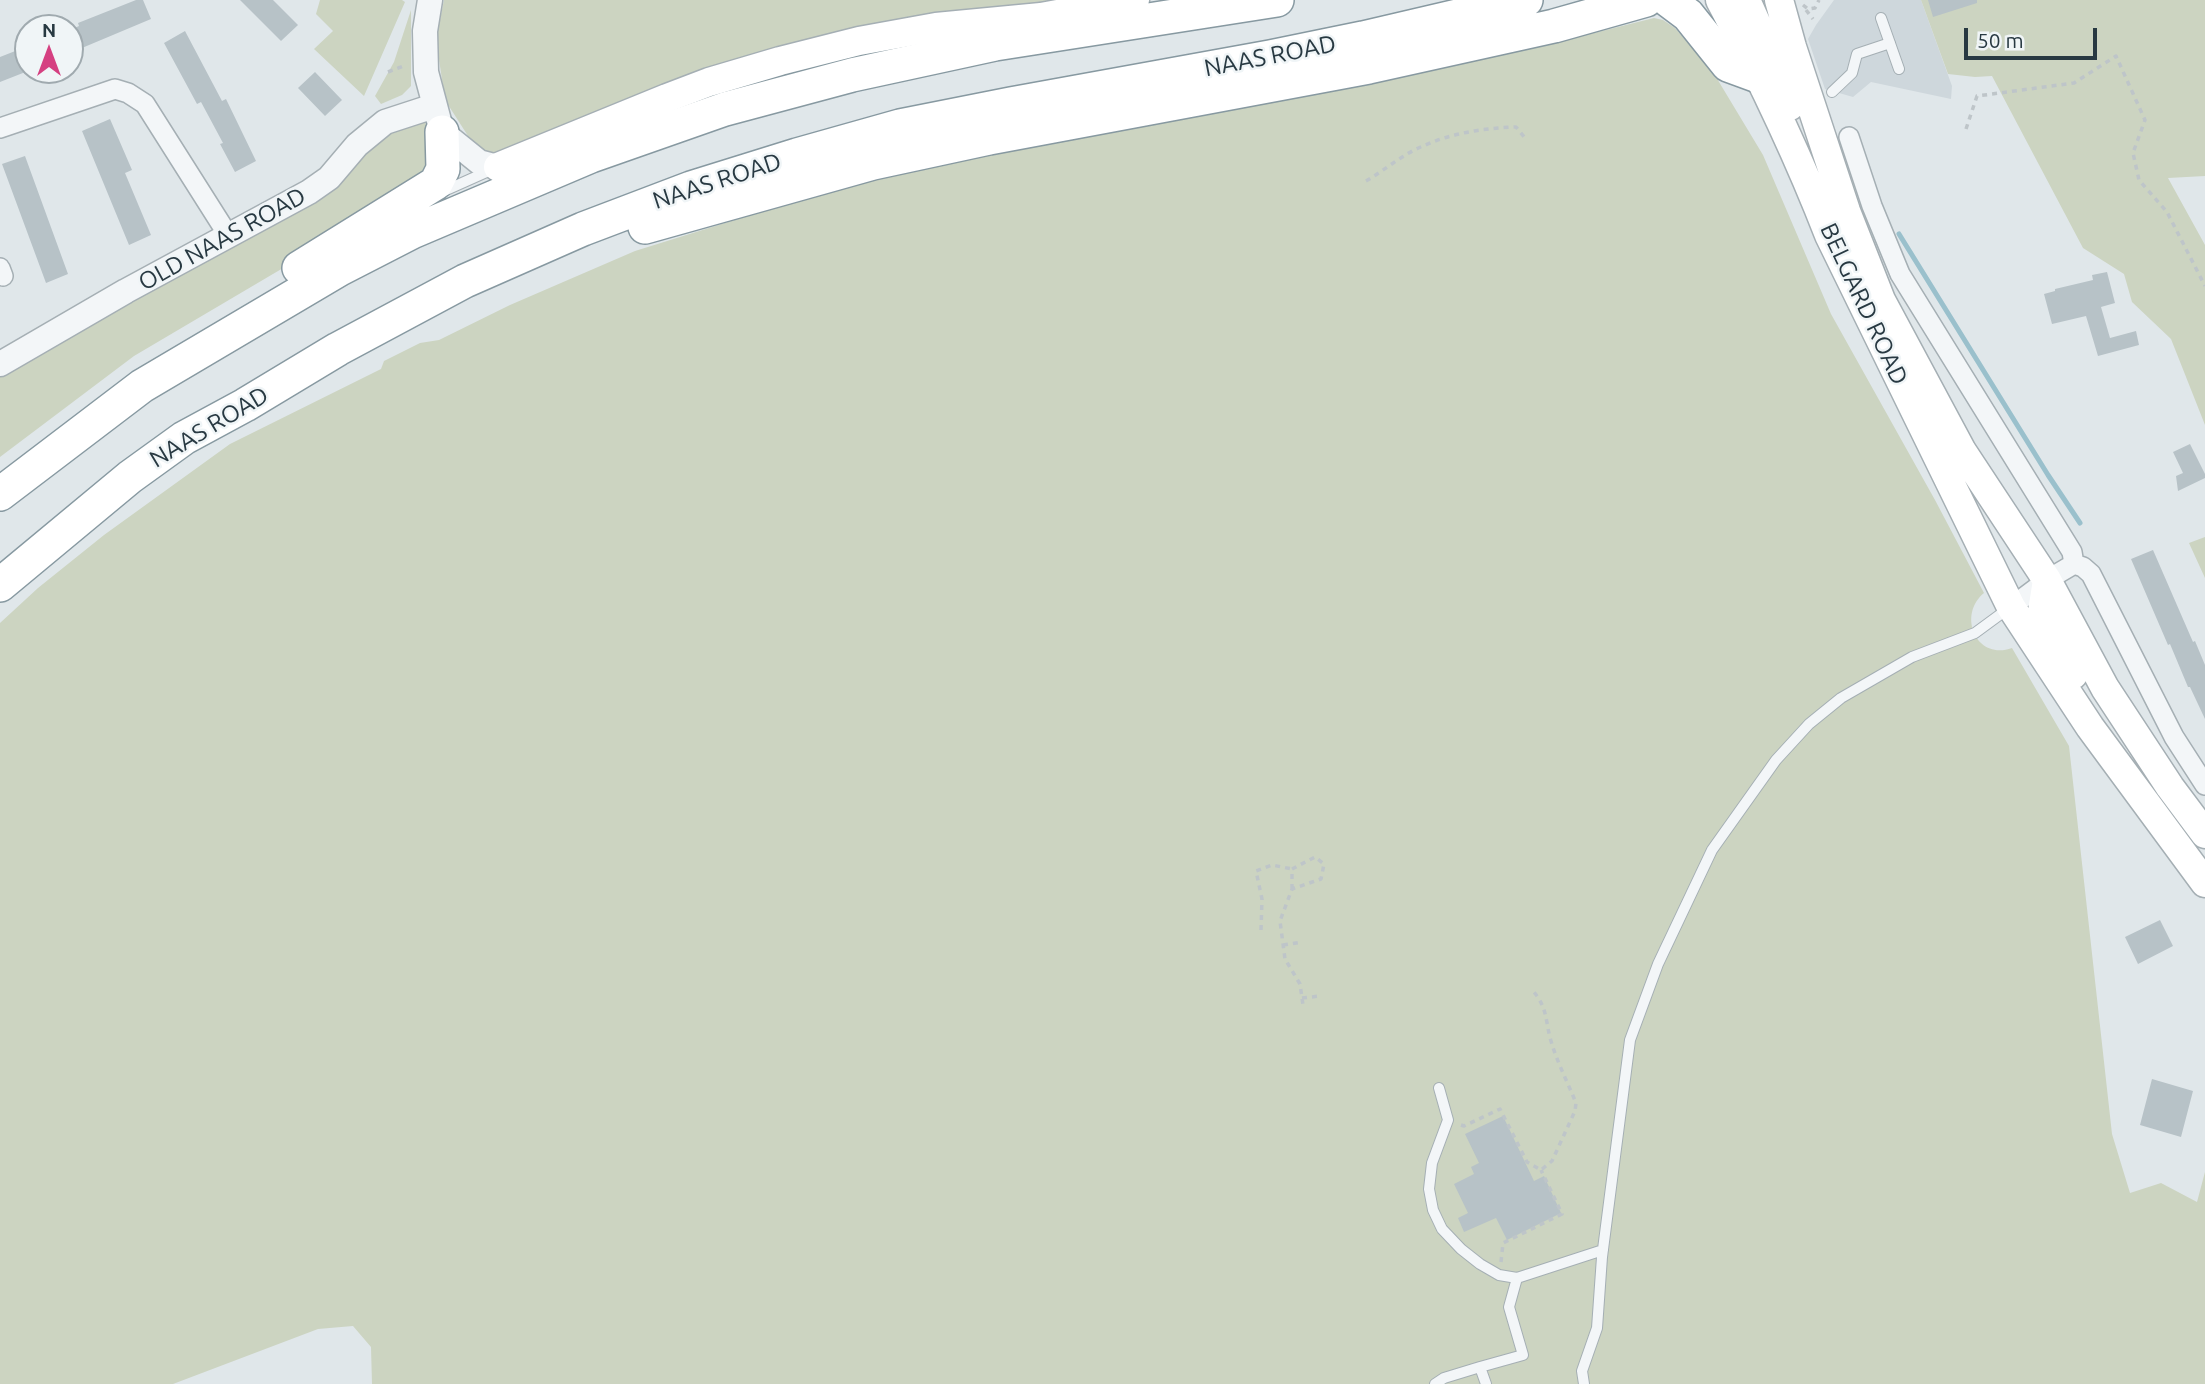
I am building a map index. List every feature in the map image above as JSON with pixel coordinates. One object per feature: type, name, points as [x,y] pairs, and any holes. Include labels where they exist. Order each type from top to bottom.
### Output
[{"type":"highway","points":[[0,494],[142,386],[340,269],[424,227],[591,156],[725,110],[852,75],[995,44],[1277,0]]},
{"type":"highway","name":"NAAS ROAD","points":[[0,586],[130,477],[184,438],[338,349],[465,281],[583,229],[691,188],[901,126],[1283,55],[1526,0]]},
{"type":"highway","points":[[465,281],[516,271],[621,234],[873,163],[989,138],[1369,67],[1554,26],[1646,0]]},
{"type":"highway","points":[[1668,0],[1688,15],[1728,65],[1758,76]]},
{"type":"highway","points":[[424,227],[503,182],[583,146],[702,99],[837,59],[927,38],[1041,17]]},
{"type":"highway","points":[[142,386],[180,344],[216,318],[436,183],[443,169],[438,119]]},
{"type":"main road","points":[[498,167],[677,94],[780,61],[859,41],[936,27],[1041,17],[1135,0]]},
{"type":"main road","name":"BELGARD ROAD","points":[[1720,0],[1817,203],[1829,235],[2011,607],[2090,727],[2205,883]]},
{"type":"main road","points":[[1746,0],[1783,87],[1817,203]]},
{"type":"main road","name":"BELGARD ROAD","points":[[1799,1],[1793,13],[1792,47],[1846,211],[1881,300],[1962,451],[2047,580],[2105,688],[2170,787],[2205,834]]},
{"type":"main road","name":"BELGARD ROAD","points":[[1962,451],[1966,477],[2013,564],[2011,607]]},
{"type":"main road","name":"BELGARD ROAD","points":[[2047,580],[2042,612],[2070,668],[2090,727]]},
{"type":"street","points":[[430,0],[425,31],[426,72],[438,119],[478,162],[498,167]]},
{"type":"street","points":[[0,128],[115,89],[128,93],[145,104],[228,235]]},
{"type":"street","name":"OLD NAAS ROAD","points":[[0,365],[309,192],[330,178],[342,160],[385,122],[438,119]]},
{"type":"street","name":"BELGARD ROAD","points":[[1849,137],[1899,274],[2072,552],[2074,564],[2091,574],[2174,737],[2205,785]]},
{"type":"street","points":[[2011,607],[2074,564]]},
{"type":"lane","points":[[1881,18],[1899,69]]},
{"type":"lane","points":[[1832,92],[1852,72],[1857,54],[1890,43]]},
{"type":"lane","points":[[331,248],[458,184],[498,167]]},
{"type":"lane","points":[[1584,1384],[1582,1371],[1597,1328],[1603,1250],[1630,1040],[1658,964],[1712,850],[1776,760],[1809,724],[1841,698],[1912,657],[1975,633],[2011,607]]},
{"type":"lane","points":[[1440,1088],[1448,1120],[1432,1163],[1429,1189],[1433,1210],[1443,1229],[1461,1249],[1499,1275],[1517,1278],[1603,1250]]},
{"type":"lane","points":[[1435,1384],[1444,1377],[1523,1355],[1508,1307],[1517,1278]]},
{"type":"lane","points":[[1480,1367],[1486,1384]]},
{"type":"path","points":[[1966,129],[1977,96],[2074,83],[2116,56],[2145,120],[2133,153],[2139,180],[2167,212],[2205,286]]},
{"type":"path","points":[[388,72],[411,64]]},
{"type":"path","points":[[1366,181],[1422,146],[1457,134],[1516,127],[1525,138]]},
{"type":"path","points":[[1261,930],[1262,900],[1256,871],[1272,865],[1292,869],[1315,857],[1324,864],[1321,879],[1292,888]]},
{"type":"path","points":[[1292,869],[1292,888],[1280,921],[1285,959],[1300,984],[1303,1005]]},
{"type":"path","points":[[1283,945],[1302,942]]},
{"type":"path","points":[[1532,990],[1540,999],[1549,1025],[1550,1039],[1576,1103],[1575,1111],[1552,1161],[1541,1170]]},
{"type":"path","points":[[1302,998],[1320,996]]},
{"type":"path","points":[[1448,1120],[1464,1126],[1500,1109],[1527,1162],[1541,1170],[1562,1214],[1503,1243],[1499,1275]]},
{"type":"shaded area","points":[[1834,0],[1921,0],[1952,86],[1951,99],[1871,82],[1853,97],[1825,89],[1808,39]]},
{"type":"green space","points":[[320,0],[405,2],[364,96],[314,49],[333,31],[316,14]]},
{"type":"green space","points":[[444,0],[1055,0],[944,21],[506,159],[477,150],[445,100],[436,39]]},
{"type":"green space","points":[[1921,0],[2205,0],[2205,176],[2168,178],[2205,245],[2205,425],[2171,339],[2132,302],[2124,274],[2083,248],[1992,76],[1948,74]]},
{"type":"green space","points":[[411,10],[411,86],[402,95],[381,104],[375,96],[394,62]]},
{"type":"green space","points":[[1654,18],[1675,28],[1713,72],[1763,155],[1831,314],[1984,593],[1976,602],[1972,613],[1974,634],[1989,648],[2012,648],[2069,746],[2112,1134],[2130,1193],[2161,1183],[2197,1202],[2205,1172],[2205,1384],[372,1384],[371,1347],[353,1326],[318,1329],[173,1384],[0,1384],[0,623],[38,588],[104,535],[230,444],[381,369],[384,361],[420,343],[439,340],[510,305],[635,251],[815,195],[904,172],[1566,35],[1594,33]]},
{"type":"green space","points":[[425,109],[428,163],[417,189],[134,356],[0,457],[0,377],[276,217]]},
{"type":"green space","points":[[2205,537],[2205,578],[2189,543]]},
{"type":"building","points":[[136,0],[143,0],[151,19],[84,47],[84,21]]},
{"type":"building","points":[[240,0],[273,0],[298,25],[281,41]]},
{"type":"building","points":[[1928,0],[1977,0],[1977,3],[1933,17]]},
{"type":"building","points":[[185,31],[222,101],[226,99],[256,161],[235,172],[201,102],[197,104],[164,43]]},
{"type":"building","points":[[14,52],[14,76],[0,82],[0,57]]},
{"type":"building","points":[[315,72],[342,100],[325,116],[298,88]]},
{"type":"building","points":[[110,119],[132,170],[125,173],[151,235],[129,245],[82,131]]},
{"type":"building","points":[[25,156],[68,274],[46,283],[2,164]]},
{"type":"building","points":[[2107,272],[2115,303],[2101,307],[2110,338],[2136,331],[2139,345],[2098,356],[2086,316],[2052,324],[2044,294],[2093,280],[2092,275]]},
{"type":"building","points":[[2190,444],[2205,478],[2178,491],[2176,476],[2183,473],[2173,452]]},
{"type":"building","points":[[2153,550],[2205,665],[2205,719],[2170,644],[2168,645],[2131,559]]},
{"type":"building","points":[[2160,920],[2173,946],[2138,964],[2125,937]]},
{"type":"building","points":[[2152,1079],[2193,1091],[2181,1137],[2140,1125]]},
{"type":"building","points":[[1503,1116],[1534,1181],[1544,1176],[1561,1213],[1507,1240],[1496,1218],[1464,1232],[1458,1218],[1468,1213],[1454,1184],[1474,1174],[1471,1167],[1479,1163],[1465,1134]]},
{"type":"waterway","points":[[1899,234],[2080,523]]}]
